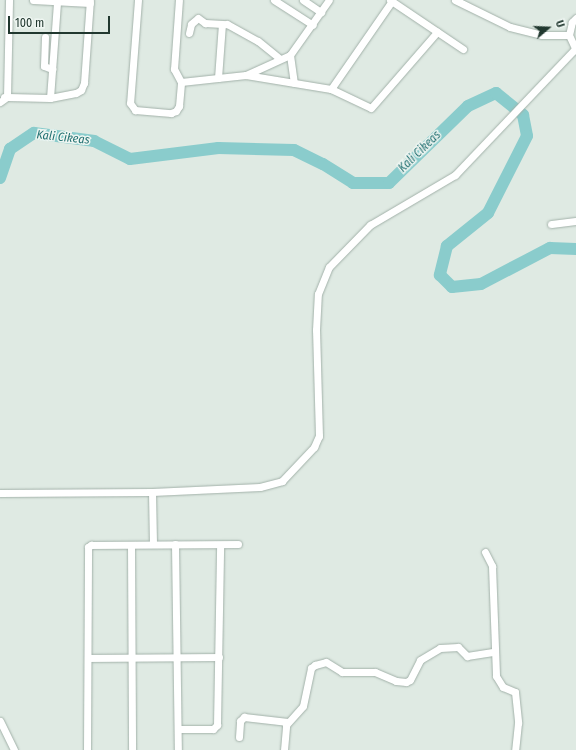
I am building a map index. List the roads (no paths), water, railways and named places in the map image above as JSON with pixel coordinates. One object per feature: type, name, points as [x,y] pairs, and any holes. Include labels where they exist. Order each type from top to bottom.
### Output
[{"type":"street","points":[[0,102],[3,97],[9,0]]},
{"type":"street","points":[[3,97],[50,98],[76,93],[84,83],[90,1],[57,2],[33,0]]},
{"type":"street","points":[[138,0],[131,105],[135,110],[174,112],[179,106],[181,82],[174,69],[179,0]]},
{"type":"street","points":[[274,0],[313,25]]},
{"type":"street","points":[[303,0],[321,12]]},
{"type":"street","points":[[246,76],[290,54],[313,25],[329,0]]},
{"type":"street","points":[[455,0],[510,27],[542,35],[568,35]]},
{"type":"street","points":[[331,89],[391,1],[464,49]]},
{"type":"street","points":[[50,98],[57,2]]},
{"type":"street","points":[[190,33],[191,24],[198,18],[206,22],[230,25],[258,41],[280,59]]},
{"type":"street","points":[[0,493],[152,492],[260,487],[282,481],[314,447],[319,436],[316,330],[318,294],[329,267],[370,225],[455,174],[576,50],[568,35],[572,22],[576,18]]},
{"type":"street","points":[[218,78],[222,24]]},
{"type":"street","points":[[181,82],[246,76],[331,89],[371,108],[437,32]]},
{"type":"street","points":[[45,37],[44,66],[52,69]]},
{"type":"street","points":[[290,54],[294,83]]},
{"type":"street","points":[[551,224],[576,221]]},
{"type":"street","points":[[152,492],[153,544]]},
{"type":"street","points":[[175,544],[178,750]]},
{"type":"street","points":[[87,750],[88,658],[86,551],[91,545],[238,544]]},
{"type":"street","points":[[131,545],[130,657],[132,750]]},
{"type":"street","points":[[178,729],[213,729],[217,726],[220,545]]},
{"type":"street","points":[[485,552],[492,566],[493,652],[496,676],[503,687],[515,692],[518,723],[515,750]]},
{"type":"street","points":[[239,737],[240,721],[244,717],[288,722],[295,718],[303,706],[311,668],[315,665],[326,662],[342,672],[375,672],[396,681],[406,682],[410,680],[420,660],[440,648],[458,647],[467,656],[493,652]]},
{"type":"street","points":[[88,658],[177,656],[219,657]]},
{"type":"street","points":[[0,721],[14,750]]},
{"type":"street","points":[[284,750],[288,722]]},
{"type":"waterway","name":"Kali Cikeas","points":[[0,178],[10,149],[34,133],[94,141],[130,159],[218,148],[294,150],[323,164],[353,183],[389,183],[468,106],[496,93],[523,115],[527,136],[488,213],[447,246],[440,275],[452,287],[481,284],[550,248],[576,249]]}]
